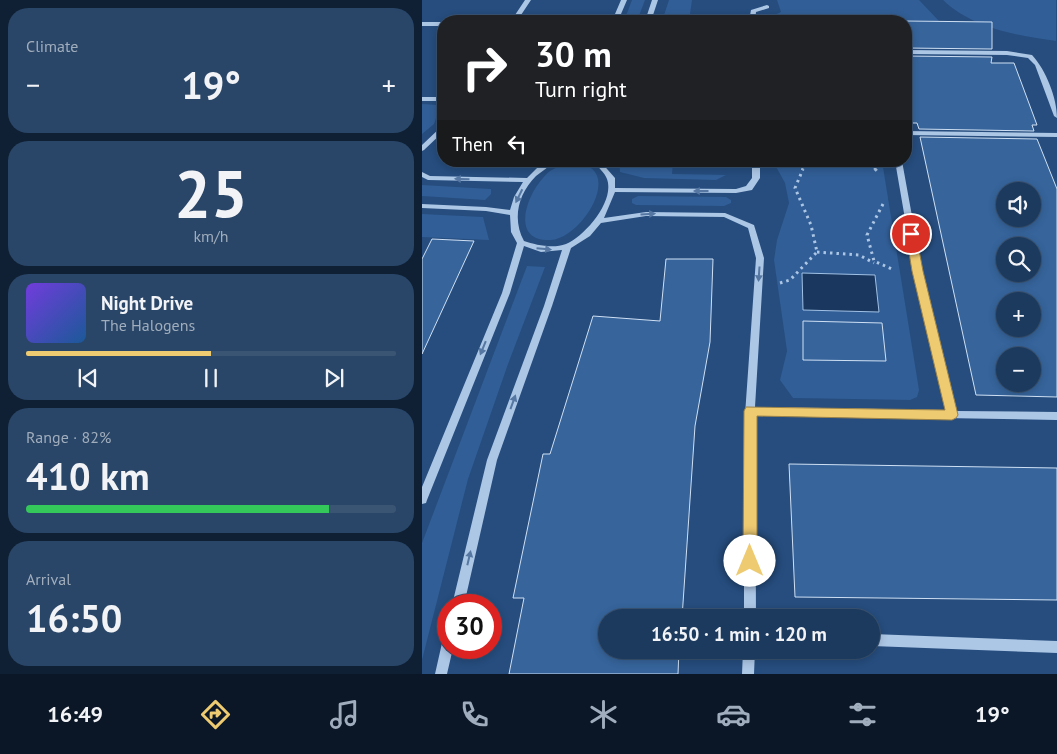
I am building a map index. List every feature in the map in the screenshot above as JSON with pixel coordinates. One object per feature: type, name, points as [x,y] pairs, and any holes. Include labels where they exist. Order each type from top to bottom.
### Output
[{"type":"street","points":[[518,15],[528,0]]},
{"type":"street","points":[[618,15],[624,0]]},
{"type":"street","points":[[650,15],[655,0]]},
{"type":"street","points":[[753,15],[753,11],[767,7]]},
{"type":"street","points":[[422,24],[437,24]]},
{"type":"street","points":[[912,52],[1007,53],[1030,56],[1038,65],[1056,116]]},
{"type":"street","points":[[422,98],[437,99]]},
{"type":"street","points":[[912,133],[1056,135]]},
{"type":"street","points":[[422,149],[437,134]]},
{"type":"street","points":[[544,167],[528,180],[513,213],[515,234],[521,242],[542,249],[567,247],[588,234],[599,220],[612,190],[611,178],[603,167]]},
{"type":"street","points":[[612,190],[736,191],[750,188],[756,178],[756,167]]},
{"type":"street","points":[[899,167],[918,271],[952,415]]},
{"type":"street","points":[[422,174],[428,178],[528,180]]},
{"type":"street","points":[[422,206],[486,209],[513,213]]},
{"type":"street","points":[[599,220],[646,214],[726,215],[751,226],[760,258],[751,411],[750,609]]},
{"type":"street","points":[[422,500],[506,293],[521,242]]},
{"type":"street","points":[[461,594],[492,460],[548,306],[567,247]]},
{"type":"street","points":[[751,411],[1056,416]]},
{"type":"street","points":[[880,640],[1056,647]]},
{"type":"street","points":[[441,674],[444,659]]},
{"type":"street","points":[[748,674],[749,659]]},
{"type":"path","points":[[804,167],[796,178],[795,193],[810,221],[817,252]]},
{"type":"path","points":[[872,167],[881,175]]},
{"type":"path","points":[[884,198],[882,207],[871,224],[867,235],[874,261],[894,270]]},
{"type":"path","points":[[817,252],[859,255],[882,267],[909,274],[918,271]]},
{"type":"path","points":[[758,288],[790,280],[817,252]]},
{"type":"shaded area","points":[[632,0],[645,0],[639,15],[626,15]]},
{"type":"shaded area","points":[[669,0],[692,0],[690,15],[664,15]]},
{"type":"shaded area","points":[[777,0],[919,0],[939,21],[912,21],[912,15],[775,15],[781,12]]},
{"type":"shaded area","points":[[943,0],[1056,0],[1056,41],[1011,33],[981,24],[955,10]]},
{"type":"shaded area","points":[[422,104],[437,105],[437,116],[434,124],[422,134]]},
{"type":"shaded area","points":[[558,167],[588,167],[593,169],[598,179],[598,191],[585,217],[575,228],[563,236],[551,240],[538,239],[530,234],[526,226],[527,206],[537,186],[545,175]]},
{"type":"shaded area","points":[[620,167],[673,167],[672,174],[726,175],[716,180],[644,178],[620,172]]},
{"type":"shaded area","points":[[776,167],[883,167],[919,390],[917,397],[910,400],[793,398],[780,380],[787,351],[774,260],[777,240],[789,203],[785,183]]},
{"type":"shaded area","points":[[422,185],[491,189],[491,194],[485,200],[422,196]]},
{"type":"shaded area","points":[[638,196],[726,197],[731,200],[731,203],[724,206],[636,205],[632,203],[632,199]]},
{"type":"shaded area","points":[[422,214],[483,217],[489,240],[422,237]]},
{"type":"shaded area","points":[[527,266],[545,267],[508,364],[468,479],[439,594],[437,594],[437,601],[422,660],[422,543]]},
{"type":"shaded area","points":[[802,273],[875,275],[879,312],[803,310]]},
{"type":"building","points":[[912,21],[992,22],[992,49],[912,48]]},
{"type":"building","points":[[912,56],[992,57],[991,63],[1014,63],[1037,125],[1032,125],[1034,131],[919,129],[917,123],[912,123]]},
{"type":"building","points":[[920,137],[1037,139],[1057,189],[1057,397],[976,395]]},
{"type":"building","points":[[432,239],[474,241],[422,354],[422,259]]},
{"type":"building","points":[[666,259],[713,259],[710,342],[695,426],[683,609],[598,609],[598,659],[679,659],[678,674],[509,674],[524,598],[513,598],[543,454],[550,454],[593,316],[660,321]]},
{"type":"building","points":[[803,321],[882,323],[886,361],[803,360]]},
{"type":"building","points":[[789,464],[1057,468],[1057,600],[795,597]]},
{"type":"route","points":[[750,561],[749,429],[751,411],[952,415],[911,234]]}]
